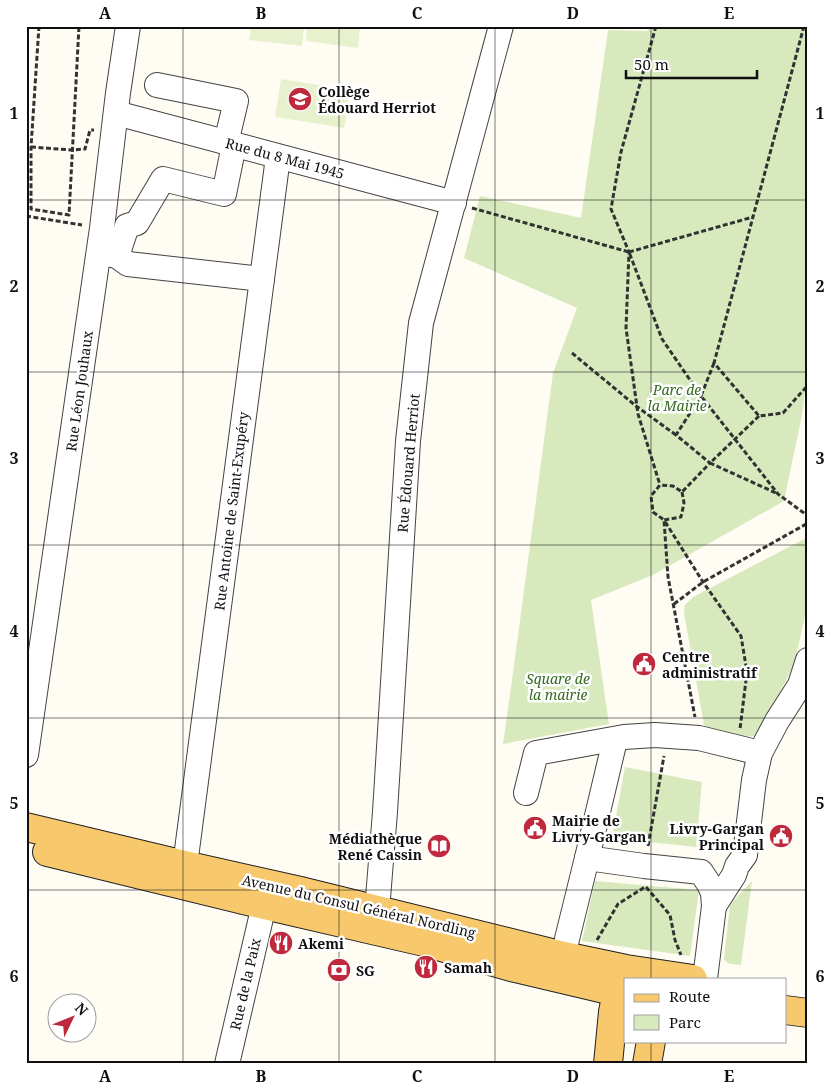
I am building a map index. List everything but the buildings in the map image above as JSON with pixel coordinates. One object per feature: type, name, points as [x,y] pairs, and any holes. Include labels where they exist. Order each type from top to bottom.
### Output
[{"type":"main road","name":"Avenue du Consul Général Nordling","points":[[26,827],[377,910],[575,966],[623,985]]},
{"type":"main road","name":"Avenue du Consul Général Nordling","points":[[26,847],[424,942],[515,968],[575,966]]},
{"type":"main road","name":"Avenue du Consul Général Nordling","points":[[656,976],[680,978]]},
{"type":"main road","points":[[608,1064],[614,1012],[623,985]]},
{"type":"main road","points":[[786,991],[808,994]]},
{"type":"main road","points":[[786,1010],[808,1013]]},
{"type":"main road","points":[[647,1064],[651,1042]]},
{"type":"street","name":"Rue Léon Jouhaux","points":[[26,755],[108,254],[102,228],[128,26]]},
{"type":"street","name":"Rue Édouard Herriot","points":[[377,910],[385,812],[408,442],[421,323],[501,26]]},
{"type":"street","points":[[157,85],[236,101],[224,194],[163,179],[137,223],[127,226],[108,254],[128,264],[262,279]]},
{"type":"street","name":"Rue du 8 Mai 1945","points":[[116,113],[454,203]]},
{"type":"street","name":"Rue Antoine de Saint-Exupéry","points":[[185,865],[278,157]]},
{"type":"street","points":[[714,906],[745,855],[754,780],[760,753],[777,721],[800,685],[808,660]]},
{"type":"street","points":[[526,793],[536,753],[624,737],[655,735],[699,738],[760,753]]},
{"type":"street","points":[[575,966],[568,932],[615,740]]},
{"type":"street","points":[[587,858],[645,877],[702,872],[737,866]]},
{"type":"street","points":[[702,872],[713,893],[714,906],[705,978]]},
{"type":"street","name":"Rue de la Paix","points":[[226,1064],[264,905]]},
{"type":"path","points":[[38,26],[31,147],[31,209],[69,215],[79,26]]},
{"type":"path","points":[[656,26],[621,152],[611,209],[662,339],[701,396],[778,494]]},
{"type":"path","points":[[676,436],[701,396],[714,363],[804,26]]},
{"type":"path","points":[[31,147],[73,150]]},
{"type":"path","points":[[454,203],[629,252],[753,217]]},
{"type":"path","points":[[26,216],[102,228]]},
{"type":"path","points":[[629,252],[626,328],[636,406],[660,485]]},
{"type":"path","points":[[572,353],[636,406],[710,462],[778,494],[808,516]]},
{"type":"path","points":[[714,363],[759,416]]},
{"type":"path","points":[[682,492],[710,462],[759,416],[783,413],[808,385]]},
{"type":"path","points":[[660,485],[673,486],[682,492],[684,503],[682,517],[664,520]]},
{"type":"path","points":[[660,485],[651,496],[653,512],[664,520],[740,636],[747,672],[738,747]]},
{"type":"path","points":[[664,520],[668,577],[699,738]]},
{"type":"path","points":[[674,604],[703,582],[808,523]]},
{"type":"path","points":[[575,966],[606,928],[618,904],[645,877],[668,736]]},
{"type":"path","points":[[645,877],[670,914],[675,940],[692,978]]},
{"type":"green space","points":[[251,26],[304,26],[302,46],[249,40]]},
{"type":"green space","points":[[307,26],[360,26],[358,48],[306,41]]},
{"type":"green space","name":"Parc de la Mairie","points":[[649,26],[808,26],[808,371],[802,415],[784,501],[653,575],[591,600],[609,724],[503,744],[553,373],[577,308],[464,258],[480,196],[581,218],[608,30],[647,31]]},
{"type":"green space","points":[[281,79],[350,90],[344,128],[275,117]]},
{"type":"green space","points":[[808,537],[808,603],[794,665],[760,730],[754,736],[746,737],[714,733],[704,725],[684,613],[685,605],[693,597]]},
{"type":"green space","points":[[625,767],[702,782],[696,847],[612,838]]},
{"type":"green space","points":[[595,881],[699,890],[690,956],[582,941]]},
{"type":"green space","points":[[752,881],[741,965],[731,964],[724,959],[730,904]]},
{"type":"place","name":"Collège Édouard Herriot","points":[[300,99]]},
{"type":"place","name":"Centre administratif","points":[[644,664]]},
{"type":"place","name":"Mairie de Livry-Gargan","points":[[535,828]]},
{"type":"place","name":"Livry-Gargan Principal","points":[[781,836]]},
{"type":"place","name":"Médiathèque René Cassin","points":[[439,846]]},
{"type":"place","name":"Akemi","points":[[281,943]]},
{"type":"place","name":"Samah","points":[[426,967]]},
{"type":"place","name":"SG","points":[[339,970]]},
{"type":"park label","name":"Square de la mairie","points":[[558,686]]}]
